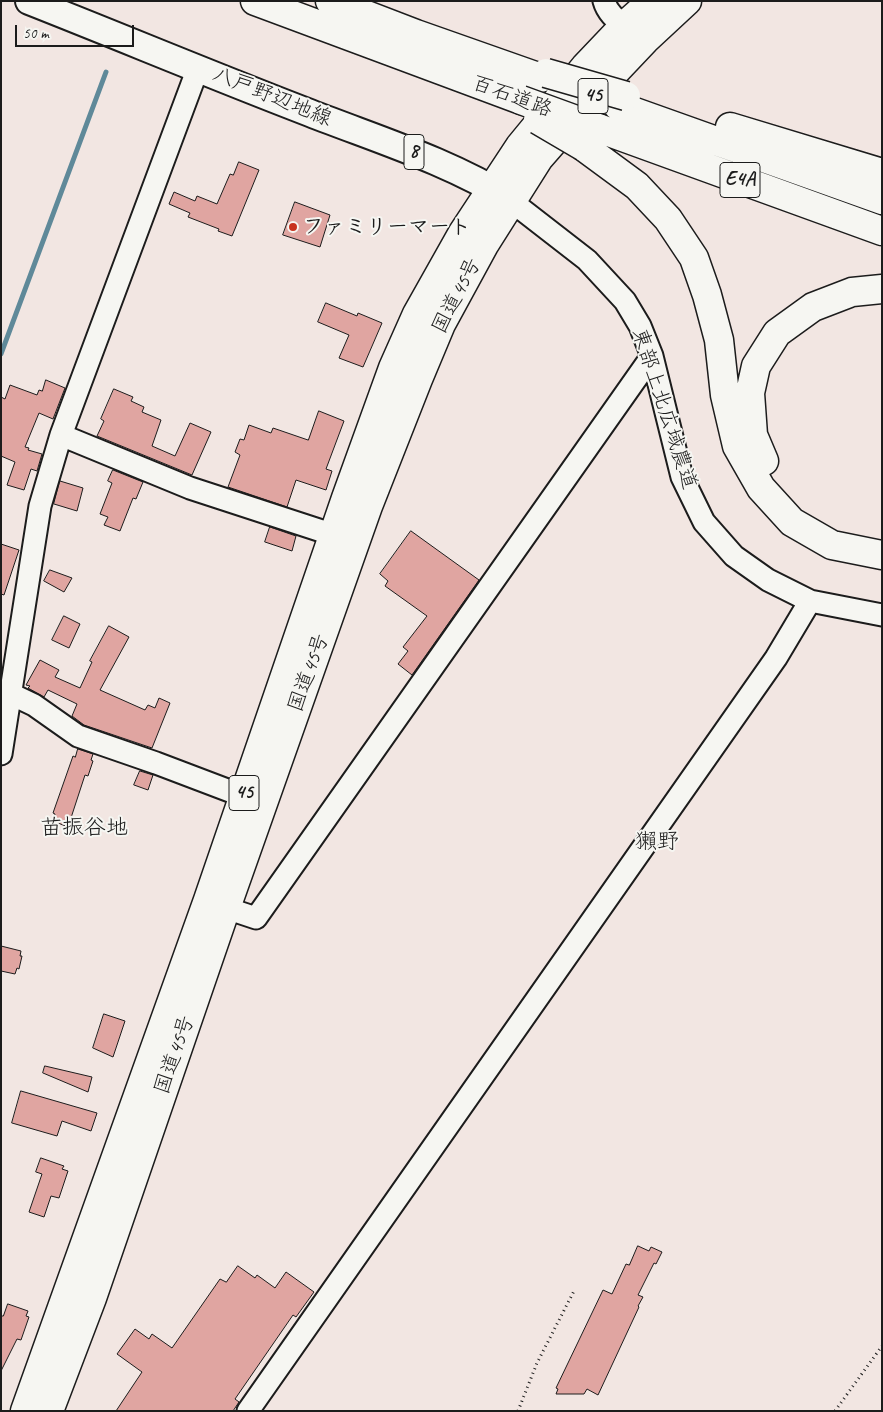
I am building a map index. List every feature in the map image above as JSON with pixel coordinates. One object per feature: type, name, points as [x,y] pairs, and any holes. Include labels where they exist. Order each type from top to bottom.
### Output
[{"type":"highway","name":"百石道路","points":[[255,1],[476,84],[591,138],[882,231]]},
{"type":"highway","points":[[330,1],[416,34],[622,101],[882,173]]},
{"type":"highway","name":"国道45号","points":[[50,1411],[92,1298],[226,908],[365,516],[441,324],[484,245],[520,146],[585,66],[624,26],[652,1]]},
{"type":"highway","name":"国道45号","points":[[25,1411],[244,796],[393,368],[418,314],[462,234],[539,158],[645,40],[688,1]]},
{"type":"highway","name":"E4A","points":[[622,101],[882,200]]},
{"type":"highway","points":[[591,138],[668,219],[694,258],[708,295],[719,340],[725,395],[737,446],[761,488],[792,522],[832,546],[882,555]]},
{"type":"highway","points":[[882,289],[852,292],[813,307],[777,333],[756,366],[750,392],[752,435],[767,470],[795,503],[834,526],[882,538]]},
{"type":"main road","name":"八戸野辺地線","points":[[29,1],[71,9],[198,68],[426,156],[501,194]]},
{"type":"street","points":[[604,1],[612,16],[624,26]]},
{"type":"street","points":[[1,754],[6,693],[40,506],[61,435],[198,68]]},
{"type":"street","name":"東部上北広域農道","points":[[501,194],[587,260],[624,301],[640,326],[652,356],[682,477],[704,522],[734,556],[768,580],[810,601],[882,615]]},
{"type":"street","points":[[226,908],[256,918],[652,356]]},
{"type":"street","points":[[61,435],[190,488],[334,534]]},
{"type":"street","points":[[248,1411],[776,658],[810,601]]},
{"type":"street","points":[[6,693],[34,706],[78,736],[244,796]]},
{"type":"path","points":[[518,1411],[537,1363],[575,1289]]},
{"type":"path","points":[[835,1411],[882,1346]]},
{"type":"building","points":[[239,162],[259,170],[232,236],[188,217],[190,213],[169,204],[174,192],[195,201],[197,196],[217,204],[230,174],[233,175]]},
{"type":"building","points":[[295,202],[330,215],[320,247],[283,235]]},
{"type":"building","points":[[326,303],[357,316],[358,313],[382,323],[363,367],[339,358],[349,335],[318,322]]},
{"type":"building","points":[[46,380],[65,388],[53,419],[39,413],[25,447],[29,448],[28,450],[42,454],[37,471],[31,469],[24,490],[7,485],[15,462],[1,456],[1,397],[5,399],[10,385],[37,395],[39,390],[42,391]]},
{"type":"building","points":[[114,389],[133,397],[131,401],[144,407],[142,412],[161,420],[152,446],[175,456],[190,423],[211,432],[192,475],[97,436],[104,421],[101,419]]},
{"type":"building","points":[[319,411],[344,421],[326,469],[332,471],[326,490],[296,480],[287,507],[228,487],[240,455],[235,452],[240,439],[244,440],[249,425],[271,433],[273,428],[308,440]]},
{"type":"building","points":[[113,470],[143,482],[136,499],[133,498],[120,531],[104,525],[108,517],[100,514],[112,483],[108,481]]},
{"type":"building","points":[[60,481],[83,488],[77,511],[54,504]]},
{"type":"building","points":[[270,527],[296,536],[292,551],[265,542]]},
{"type":"building","points":[[411,531],[479,580],[412,675],[398,664],[408,651],[403,647],[427,616],[385,586],[388,581],[380,574]]},
{"type":"building","points":[[1,544],[19,550],[4,595],[1,594]]},
{"type":"building","points":[[50,570],[72,578],[64,592],[44,581]]},
{"type":"building","points":[[64,616],[80,624],[69,648],[52,640]]},
{"type":"building","points":[[109,626],[129,637],[100,690],[145,710],[148,705],[155,708],[159,698],[170,703],[152,748],[84,725],[72,716],[77,704],[48,690],[44,697],[26,685],[40,660],[59,670],[55,677],[80,688],[92,662],[90,661]]},
{"type":"building","points":[[78,749],[93,754],[91,760],[93,761],[88,776],[85,775],[68,827],[53,821],[55,814],[53,813],[73,756],[75,757]]},
{"type":"building","points":[[140,771],[153,775],[148,790],[134,785]]},
{"type":"building","points":[[1,946],[21,951],[20,956],[22,956],[19,969],[17,968],[15,974],[1,971]]},
{"type":"building","points":[[104,1014],[125,1021],[113,1057],[93,1048]]},
{"type":"building","points":[[45,1066],[92,1077],[88,1092],[43,1073]]},
{"type":"building","points":[[21,1091],[97,1113],[91,1131],[62,1121],[57,1136],[12,1123]]},
{"type":"building","points":[[41,1158],[64,1166],[62,1169],[68,1171],[59,1198],[51,1196],[44,1217],[29,1212],[42,1174],[36,1172]]},
{"type":"building","points":[[638,1246],[649,1251],[651,1247],[662,1252],[656,1264],[654,1263],[638,1295],[643,1297],[639,1307],[598,1395],[587,1389],[584,1394],[556,1394],[558,1389],[556,1388],[603,1290],[612,1294],[626,1264],[629,1265]]},
{"type":"building","points":[[238,1266],[255,1278],[257,1275],[275,1288],[286,1272],[314,1292],[296,1317],[293,1315],[235,1399],[239,1402],[233,1411],[116,1411],[142,1372],[117,1354],[135,1329],[149,1339],[152,1334],[172,1348],[220,1279],[226,1282]]},
{"type":"building","points":[[8,1304],[28,1311],[26,1316],[29,1317],[21,1340],[17,1339],[1,1371],[1,1316],[3,1316]]},
{"type":"waterway","points":[[1,354],[106,72]]},
{"type":"place","name":"ファミリーマート","points":[[293,227]]},
{"type":"district","name":"苗振谷地","points":[[84,828]]},
{"type":"district","name":"獺野","points":[[657,842]]}]
